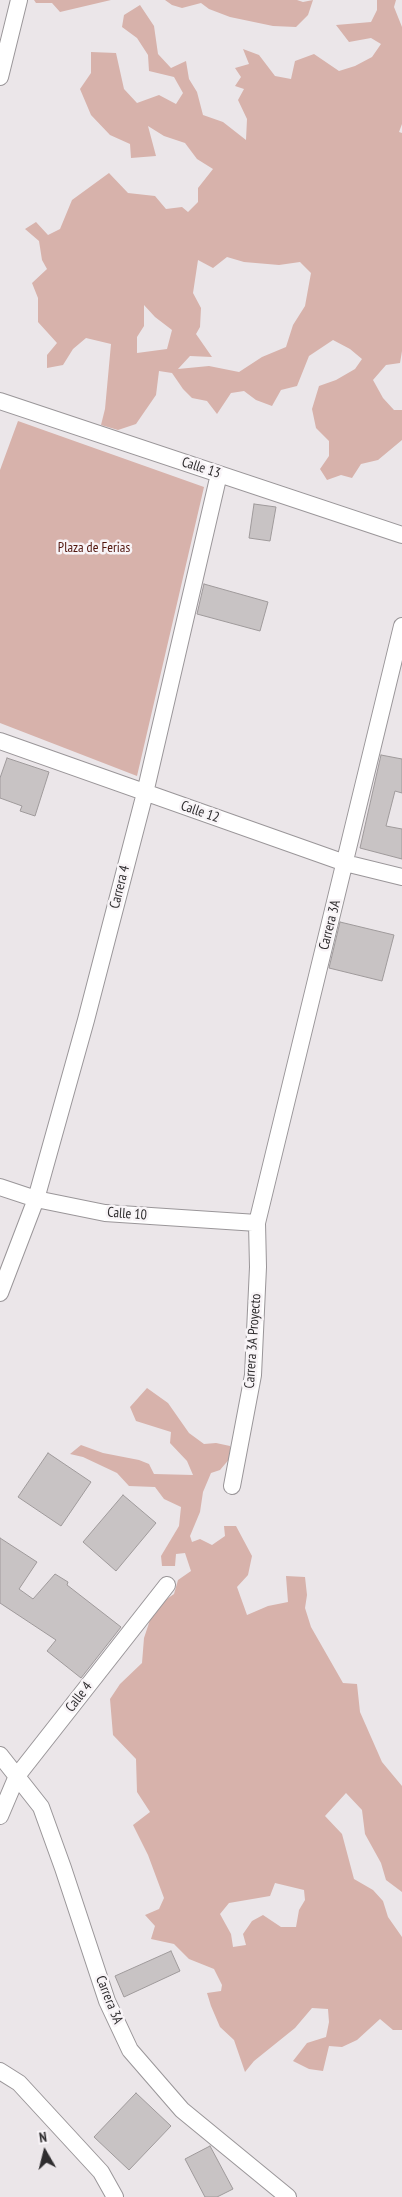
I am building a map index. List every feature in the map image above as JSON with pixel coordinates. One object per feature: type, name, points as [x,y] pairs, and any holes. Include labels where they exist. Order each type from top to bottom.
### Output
[{"type":"street","points":[[0,77],[19,0]]},
{"type":"street","name":"Calle 13","points":[[0,402],[402,535]]},
{"type":"street","name":"Carrera 4","points":[[0,1293],[36,1199],[86,1020],[145,793],[219,474]]},
{"type":"street","name":"Carrera 3A","points":[[257,1223],[402,626]]},
{"type":"street","name":"Calle 12","points":[[0,741],[345,862],[402,877]]},
{"type":"street","name":"Calle 10","points":[[0,1187],[36,1199],[105,1213],[257,1223]]},
{"type":"street","name":"Carrera 3A Proyecto","points":[[232,1486],[253,1375],[258,1267],[257,1223]]},
{"type":"street","name":"Calle 4","points":[[0,1816],[17,1776],[167,1585]]},
{"type":"street","name":"Carrera 3A","points":[[0,1755],[41,1808],[107,2001],[130,2050],[182,2110],[288,2197]]},
{"type":"street","points":[[0,2070],[19,2083],[102,2172],[115,2197]]},
{"type":"green space","points":[[34,0],[111,0],[60,12],[52,3],[36,3]]},
{"type":"green space","points":[[165,0],[297,0],[303,2],[313,0],[308,15],[296,27],[273,26],[230,17],[209,9],[201,3],[182,8],[172,5]]},
{"type":"green space","points":[[377,0],[396,0],[394,7],[402,27],[402,124],[399,132],[402,133],[402,351],[400,363],[386,365],[373,380],[383,398],[394,410],[402,410],[402,440],[378,460],[361,464],[352,478],[341,475],[327,480],[320,469],[329,456],[329,441],[316,428],[312,409],[319,386],[336,380],[355,369],[362,359],[350,349],[333,340],[309,356],[297,386],[281,390],[272,406],[256,400],[244,391],[231,393],[217,414],[207,401],[192,398],[172,373],[159,371],[156,395],[136,424],[118,430],[101,425],[105,409],[111,344],[86,338],[73,349],[63,365],[47,368],[47,355],[57,343],[38,322],[38,298],[32,283],[47,269],[42,260],[39,241],[25,229],[36,222],[48,235],[60,229],[72,200],[109,173],[128,193],[155,196],[166,209],[182,207],[188,212],[198,202],[198,188],[213,169],[197,159],[185,143],[164,136],[148,126],[156,156],[131,158],[130,144],[110,135],[91,115],[80,89],[91,73],[91,52],[116,53],[124,89],[137,103],[159,95],[176,104],[183,93],[174,77],[149,71],[148,55],[137,38],[122,27],[124,15],[140,5],[154,26],[158,54],[171,68],[186,61],[189,79],[197,92],[203,115],[223,122],[246,140],[247,119],[238,100],[244,89],[235,86],[241,77],[235,68],[249,64],[243,49],[259,55],[275,76],[291,79],[295,61],[314,54],[339,71],[355,66],[372,57],[381,44],[371,38],[349,42],[336,25],[371,22],[377,10]],"holes":[[[227,257],[244,262],[279,265],[300,262],[311,273],[305,306],[293,325],[286,347],[262,357],[239,372],[209,366],[178,369],[190,356],[212,357],[196,334],[200,327],[201,308],[193,293],[198,260],[213,268]],[[144,305],[155,317],[172,330],[167,349],[137,353],[137,337],[144,326]]]},
{"type":"green space","name":"Plaza de Ferias","points":[[18,421],[204,487],[137,776],[0,723],[0,470]]},
{"type":"green space","points":[[147,1388],[168,1403],[189,1433],[204,1444],[216,1443],[230,1446],[231,1457],[220,1470],[211,1473],[203,1492],[200,1512],[190,1536],[192,1542],[200,1539],[212,1545],[225,1536],[224,1526],[236,1526],[252,1556],[248,1575],[237,1587],[247,1615],[268,1606],[288,1602],[286,1576],[305,1577],[307,1595],[305,1608],[311,1627],[343,1683],[357,1684],[360,1712],[382,1762],[402,1786],[402,1892],[386,1880],[381,1863],[365,1834],[362,1810],[346,1793],[325,1816],[342,1834],[354,1879],[373,1890],[383,1901],[388,1917],[402,1937],[402,2030],[393,2030],[380,2019],[357,2040],[342,2047],[329,2046],[323,2071],[309,2069],[293,2061],[307,2043],[326,2037],[329,2022],[328,2009],[312,2008],[295,2028],[254,2061],[245,2072],[234,2040],[220,2027],[207,1993],[221,1991],[222,1985],[214,1969],[189,1959],[174,1944],[151,1939],[155,1926],[145,1915],[159,1909],[164,1898],[148,1855],[133,1825],[150,1812],[137,1792],[136,1759],[113,1735],[110,1699],[120,1684],[142,1663],[144,1638],[150,1620],[161,1603],[174,1594],[178,1580],[191,1571],[185,1553],[176,1554],[175,1566],[162,1566],[161,1556],[179,1526],[181,1507],[164,1499],[155,1487],[129,1486],[117,1473],[83,1457],[70,1454],[81,1445],[103,1453],[139,1460],[149,1464],[154,1474],[193,1475],[187,1461],[170,1443],[171,1432],[136,1421],[130,1407]],"holes":[[[275,1883],[304,1890],[305,1900],[299,1910],[296,1927],[281,1927],[263,1915],[252,1921],[243,1934],[246,1945],[233,1947],[231,1934],[220,1914],[229,1903],[270,1896]]]},
{"type":"building","points":[[254,504],[276,507],[270,541],[249,538]]},
{"type":"building","points":[[204,584],[268,602],[260,631],[197,614]]},
{"type":"building","points":[[381,755],[402,759],[402,793],[395,791],[386,826],[402,829],[402,859],[360,848]]},
{"type":"building","points":[[7,758],[49,772],[35,816],[20,811],[22,806],[0,798],[0,778]]},
{"type":"building","points":[[340,922],[394,935],[382,981],[329,968]]},
{"type":"building","points":[[48,1453],[91,1482],[61,1526],[18,1497]]},
{"type":"building","points":[[123,1495],[156,1523],[116,1571],[83,1542]]},
{"type":"building","points":[[0,1538],[37,1562],[19,1589],[33,1599],[55,1574],[68,1582],[67,1585],[121,1627],[81,1678],[47,1651],[56,1640],[0,1603]]},
{"type":"building","points":[[171,1951],[180,1971],[124,1997],[115,1976]]},
{"type":"building","points":[[136,2093],[171,2126],[129,2170],[94,2137]]},
{"type":"building","points":[[210,2146],[233,2189],[217,2197],[205,2197],[185,2159]]}]
